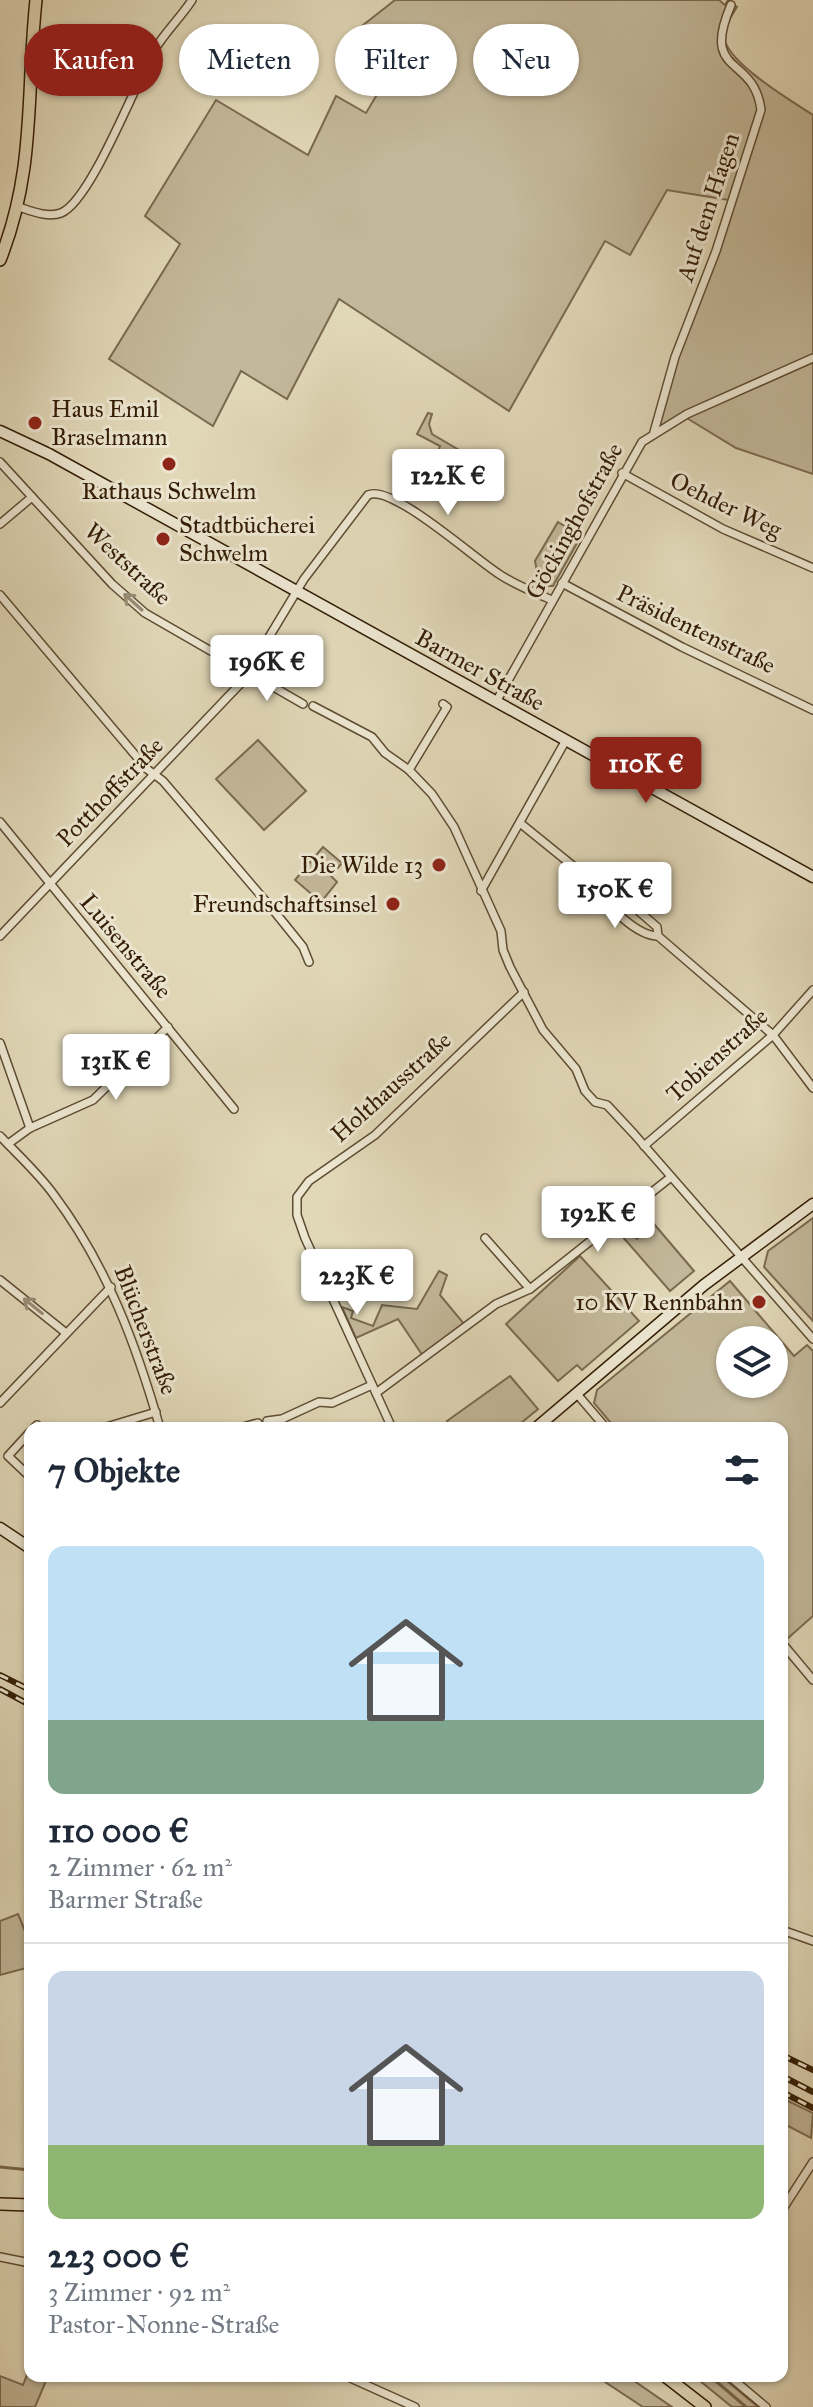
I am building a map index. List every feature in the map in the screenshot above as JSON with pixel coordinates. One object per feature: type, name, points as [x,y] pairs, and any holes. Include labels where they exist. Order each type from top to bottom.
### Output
[{"type":"main road","points":[[0,260],[19,207],[27,166],[36,0]]},
{"type":"main road","points":[[0,2204],[24,2205]]},
{"type":"main road","points":[[673,2382],[705,2407]]},
{"type":"street","points":[[19,207],[48,215],[60,214],[70,205],[97,168],[156,47],[192,0]]},
{"type":"street","name":"Auf dem Hagen","points":[[654,432],[675,357],[712,264],[761,110],[759,93],[721,48],[720,31],[731,5]]},
{"type":"street","name":"Göckinghofstraße","points":[[496,702],[642,442],[654,432],[813,358]]},
{"type":"street","name":"Barmer Straße","points":[[0,431],[813,877]]},
{"type":"street","name":"Weststraße","points":[[0,462],[112,584],[145,613],[246,674],[303,704]]},
{"type":"street","name":"Oehder Weg","points":[[622,473],[723,529],[813,568]]},
{"type":"street","name":"Potthoffstraße","points":[[0,936],[242,682],[296,591],[368,495],[379,493],[422,517],[499,575],[552,600]]},
{"type":"street","points":[[0,524],[32,497]]},
{"type":"street","name":"Präsidentenstraße","points":[[562,583],[682,647],[813,710]]},
{"type":"street","points":[[0,595],[274,911],[303,947],[309,962]]},
{"type":"street","points":[[409,770],[447,707],[443,704]]},
{"type":"street","points":[[313,706],[372,737],[385,753],[409,770],[449,819],[501,931],[503,950],[543,1030],[576,1069],[585,1091],[595,1102],[607,1105],[813,1339]]},
{"type":"street","points":[[481,891],[566,740]]},
{"type":"street","name":"Luisenstraße","points":[[0,822],[234,1109]]},
{"type":"street","points":[[520,823],[599,887],[603,899],[630,922],[648,936],[658,936],[773,1035],[813,1088]]},
{"type":"street","points":[[599,887],[612,888],[657,927],[658,936]]},
{"type":"street","name":"Tobienstraße","points":[[644,1146],[773,1035],[813,990]]},
{"type":"street","name":"Holthausstraße","points":[[374,1389],[297,1215],[297,1197],[309,1181],[375,1135],[524,992]]},
{"type":"street","points":[[8,1144],[30,1128],[93,1100],[168,1027]]},
{"type":"street","points":[[0,1043],[30,1128]]},
{"type":"street","name":"Blücherstraße","points":[[0,1136],[54,1194],[111,1287],[140,1358],[158,1422]]},
{"type":"street","points":[[262,1422],[282,1419],[319,1402],[332,1403],[374,1389],[507,1297],[530,1289],[671,1177]]},
{"type":"street","points":[[543,1422],[741,1256],[813,1204]]},
{"type":"street","points":[[485,1238],[530,1289]]},
{"type":"street","points":[[0,1280],[66,1333]]},
{"type":"street","points":[[0,1403],[111,1287]]},
{"type":"street","points":[[374,1389],[389,1422]]},
{"type":"street","points":[[577,1394],[601,1422]]},
{"type":"street","points":[[123,1422],[156,1412]]},
{"type":"street","points":[[24,1440],[8,1456],[24,1471]]},
{"type":"street","points":[[0,1528],[24,1544]]},
{"type":"street","points":[[788,1650],[813,1680]]},
{"type":"street","points":[[788,1932],[813,1941]]},
{"type":"street","points":[[788,2201],[813,2162]]},
{"type":"street","points":[[0,2257],[24,2262]]},
{"type":"street","points":[[359,2382],[415,2407]]},
{"type":"street","points":[[736,2382],[766,2407]]},
{"type":"shaded area","points":[[395,0],[719,0],[725,5],[728,0],[737,7],[724,32],[727,46],[747,69],[813,115],[813,474],[736,448],[685,417],[655,428],[672,357],[708,268],[729,200],[667,190],[630,255],[605,241],[509,411],[339,299],[287,399],[241,371],[213,426],[109,359],[180,244],[145,216],[216,100],[308,155],[336,96],[366,113],[376,96],[457,96],[457,24],[365,24]]},
{"type":"shaded area","points":[[428,413],[432,414],[429,424],[432,434],[471,457],[466,465],[437,454],[440,446],[417,434]]},
{"type":"shaded area","points":[[558,522],[581,536],[553,586],[548,586],[538,577],[535,561]]},
{"type":"shaded area","points":[[258,740],[306,791],[264,830],[216,779]]},
{"type":"shaded area","points":[[323,847],[342,863],[331,876],[337,882],[321,902],[295,880]]},
{"type":"shaded area","points":[[813,1218],[813,1321],[764,1267],[768,1251]]},
{"type":"shaded area","points":[[654,1224],[694,1271],[670,1291],[615,1228],[621,1225],[637,1239]]},
{"type":"shaded area","points":[[580,1256],[639,1321],[582,1370],[577,1365],[558,1381],[506,1324]]},
{"type":"shaded area","points":[[439,1271],[447,1275],[440,1295],[465,1325],[423,1356],[398,1319],[356,1338],[342,1307],[353,1311],[351,1318],[373,1326],[382,1305],[417,1309]]},
{"type":"shaded area","points":[[730,1281],[768,1326],[716,1326],[716,1398],[788,1398],[788,1349],[794,1356],[807,1345],[813,1351],[813,1616],[788,1638],[788,1422],[610,1422],[594,1403],[597,1390]]},
{"type":"shaded area","points":[[510,1376],[538,1409],[522,1422],[447,1421]]},
{"type":"shaded area","points":[[18,1914],[24,1928],[24,1969],[0,1975],[0,1921]]},
{"type":"shaded area","points":[[788,2101],[813,2113],[811,2138],[788,2126]]},
{"type":"shaded area","points":[[0,2376],[23,2385],[24,2382],[45,2382],[35,2407],[0,2407]]},
{"type":"shaded area","points":[[605,2382],[636,2382],[672,2407],[643,2407]]},
{"type":"shaded area","points":[[701,2382],[728,2382],[758,2407],[732,2407]]},
{"type":"waterway","points":[[0,2167],[24,2169]]},
{"type":"waterway","points":[[717,2382],[746,2407]]},
{"type":"railway","points":[[0,1675],[24,1687]]},
{"type":"railway","points":[[0,1689],[24,1702]]},
{"type":"railway","points":[[788,2058],[813,2070]]},
{"type":"railway","points":[[788,2079],[813,2092]]},
{"type":"railway","points":[[788,2095],[813,2108]]},
{"type":"place","name":"Haus Emil Braselmann","points":[[35,423]]},
{"type":"place","name":"Rathaus Schwelm","points":[[169,464]]},
{"type":"place","name":"Stadtbücherei Schwelm","points":[[163,539]]},
{"type":"place","name":"Die Wilde 13","points":[[439,865]]},
{"type":"place","name":"Freundschaftsinsel","points":[[393,904]]},
{"type":"place","name":"10 KV Rennbahn","points":[[759,1302]]}]
